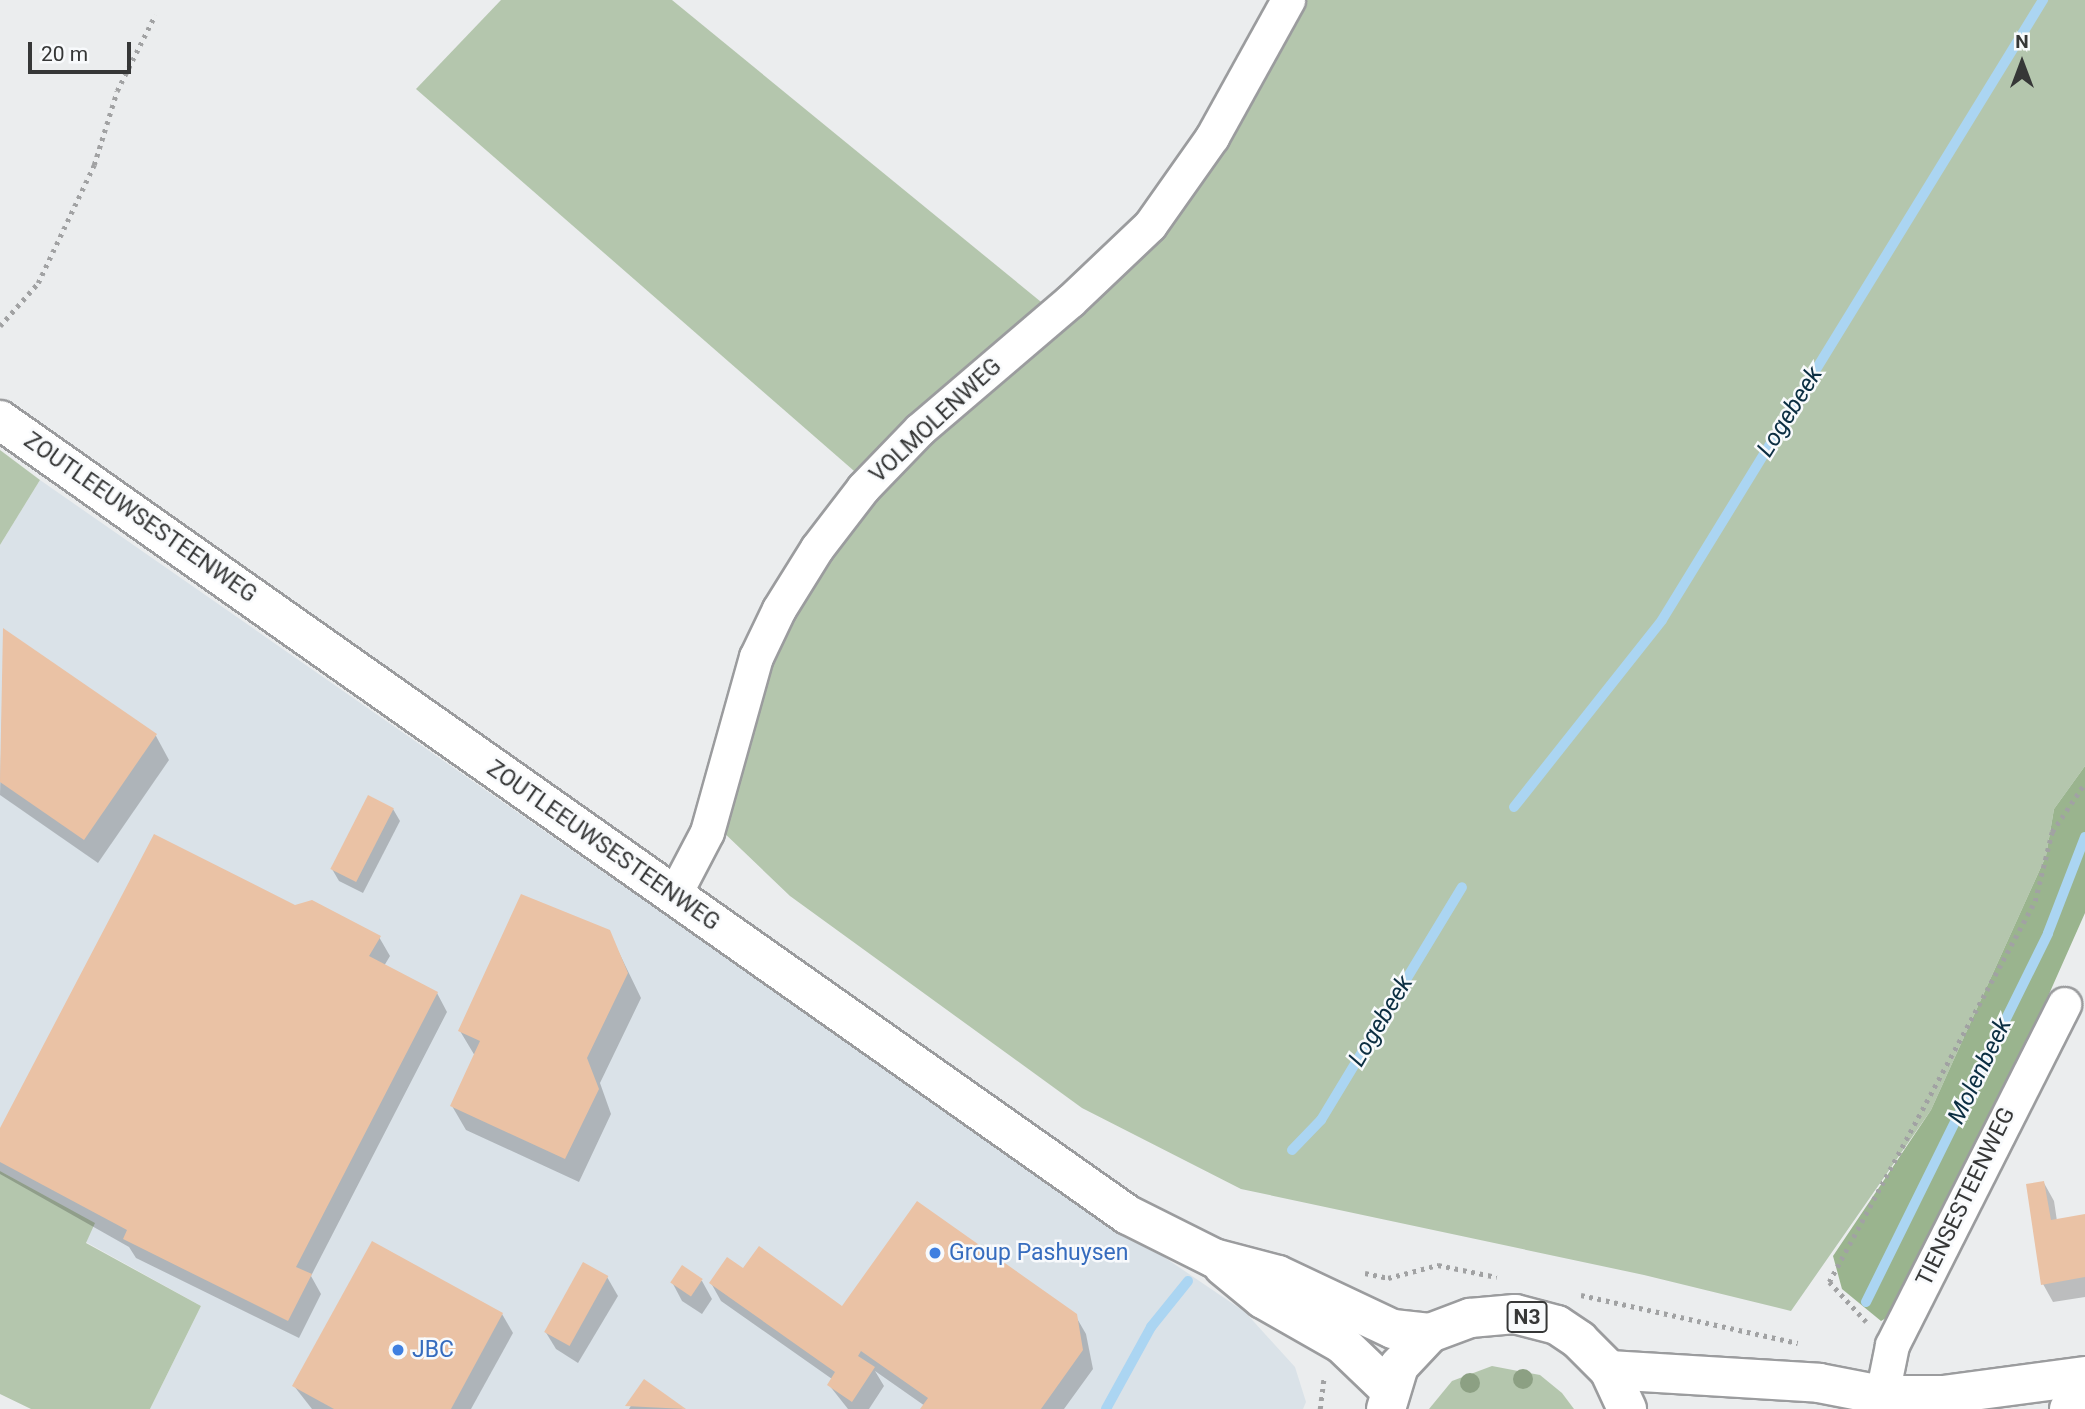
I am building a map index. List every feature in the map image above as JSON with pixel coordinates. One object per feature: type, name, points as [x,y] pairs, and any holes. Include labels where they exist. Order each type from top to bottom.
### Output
[{"type":"street","name":"VOLMOLENWEG","points":[[673,897],[708,832],[756,657],[779,609],[817,548],[863,488],[920,429],[1070,301],[1150,225],[1212,137],[1288,0]]},
{"type":"street","name":"ZOUTLEEUWSESTEENWEG","points":[[0,420],[1128,1216],[1214,1258],[1278,1275],[1393,1329],[1430,1333]]},
{"type":"street","name":"TIENSESTEENWEG","points":[[1880,1402],[1892,1345],[2064,1004]]},
{"type":"street","name":"ZOUTLEEUWSESTEENWEG","points":[[1214,1258],[1263,1299],[1342,1344],[1387,1399]]},
{"type":"street","name":"N3","points":[[1387,1399],[1399,1366],[1430,1333],[1470,1318],[1515,1314],[1557,1325],[1588,1347],[1609,1370],[1627,1409]]},
{"type":"street","points":[[1609,1370],[1819,1383],[1880,1402],[2085,1376]]},
{"type":"street","points":[[2069,1409],[2085,1406]]},
{"type":"path","points":[[0,326],[38,282],[94,165],[117,91],[155,15]]},
{"type":"path","points":[[1892,1345],[1845,1304],[1829,1282],[2035,901],[2052,832],[2085,783]]},
{"type":"path","points":[[1353,1271],[1388,1278]]},
{"type":"path","points":[[1320,1409],[1324,1373]]},
{"type":"shaded area","points":[[40,480],[856,1048],[1245,1312],[1295,1367],[1306,1402],[1303,1409],[150,1409],[201,1306],[86,1242],[94,1223],[0,1171],[0,545]]},
{"type":"green space","points":[[501,0],[672,0],[1046,306],[861,477],[416,89]]},
{"type":"green space","points":[[1295,0],[2085,0],[2085,766],[2054,809],[2046,856],[1931,1110],[1791,1311],[1644,1275],[1241,1189],[1082,1108],[790,896],[720,829],[777,645],[850,517],[1060,319],[1155,245],[1204,169]]},
{"type":"green space","points":[[0,450],[40,480],[0,545]]},
{"type":"green space","points":[[2085,766],[2085,913],[1986,1136],[1893,1314],[1881,1321],[1842,1289],[1833,1256],[1931,1110],[2046,856],[2054,809]]},
{"type":"green space","points":[[0,1171],[95,1223],[86,1243],[201,1306],[150,1409],[31,1409],[0,1394]]},
{"type":"green space","points":[[1492,1366],[1540,1375],[1562,1393],[1574,1409],[1429,1409],[1452,1381]]},
{"type":"building","points":[[3,628],[157,734],[84,840],[0,782]]},
{"type":"building","points":[[368,795],[394,808],[356,882],[330,869]]},
{"type":"building","points":[[154,834],[295,905],[312,900],[381,936],[369,956],[438,992],[296,1267],[312,1274],[288,1321],[123,1239],[127,1230],[0,1162],[0,1128]]},
{"type":"building","points":[[521,894],[610,930],[628,973],[587,1058],[599,1089],[565,1159],[450,1106],[480,1041],[458,1031]]},
{"type":"building","points":[[2044,1181],[2051,1220],[2085,1214],[2085,1277],[2041,1285],[2026,1184]]},
{"type":"building","name":"Group Pashuysen","points":[[917,1201],[1077,1314],[1083,1350],[1041,1409],[920,1409],[928,1398],[861,1351],[858,1356],[875,1367],[852,1402],[827,1385],[835,1372],[709,1283],[727,1257],[743,1268],[759,1246],[842,1306]]},
{"type":"building","name":"JBC","points":[[372,1241],[503,1313],[451,1409],[334,1409],[292,1386]]},
{"type":"building","points":[[583,1262],[608,1276],[570,1346],[544,1332]]},
{"type":"building","points":[[682,1265],[703,1279],[691,1296],[670,1282]]},
{"type":"building","points":[[644,1379],[686,1409],[625,1406]]},
{"type":"waterway","name":"Logebeek","points":[[1514,807],[1662,620],[2043,0]]},
{"type":"waterway","name":"Molenbeek","points":[[1866,1302],[2048,933],[2085,837]]},
{"type":"waterway","name":"Logebeek","points":[[1292,1150],[1321,1120],[1462,887]]},
{"type":"waterway","name":"Logebeek","points":[[1106,1409],[1151,1327],[1188,1281]]},
{"type":"place","name":"Group Pashuysen","points":[[935,1253]]},
{"type":"place","name":"JBC","points":[[398,1350]]}]
